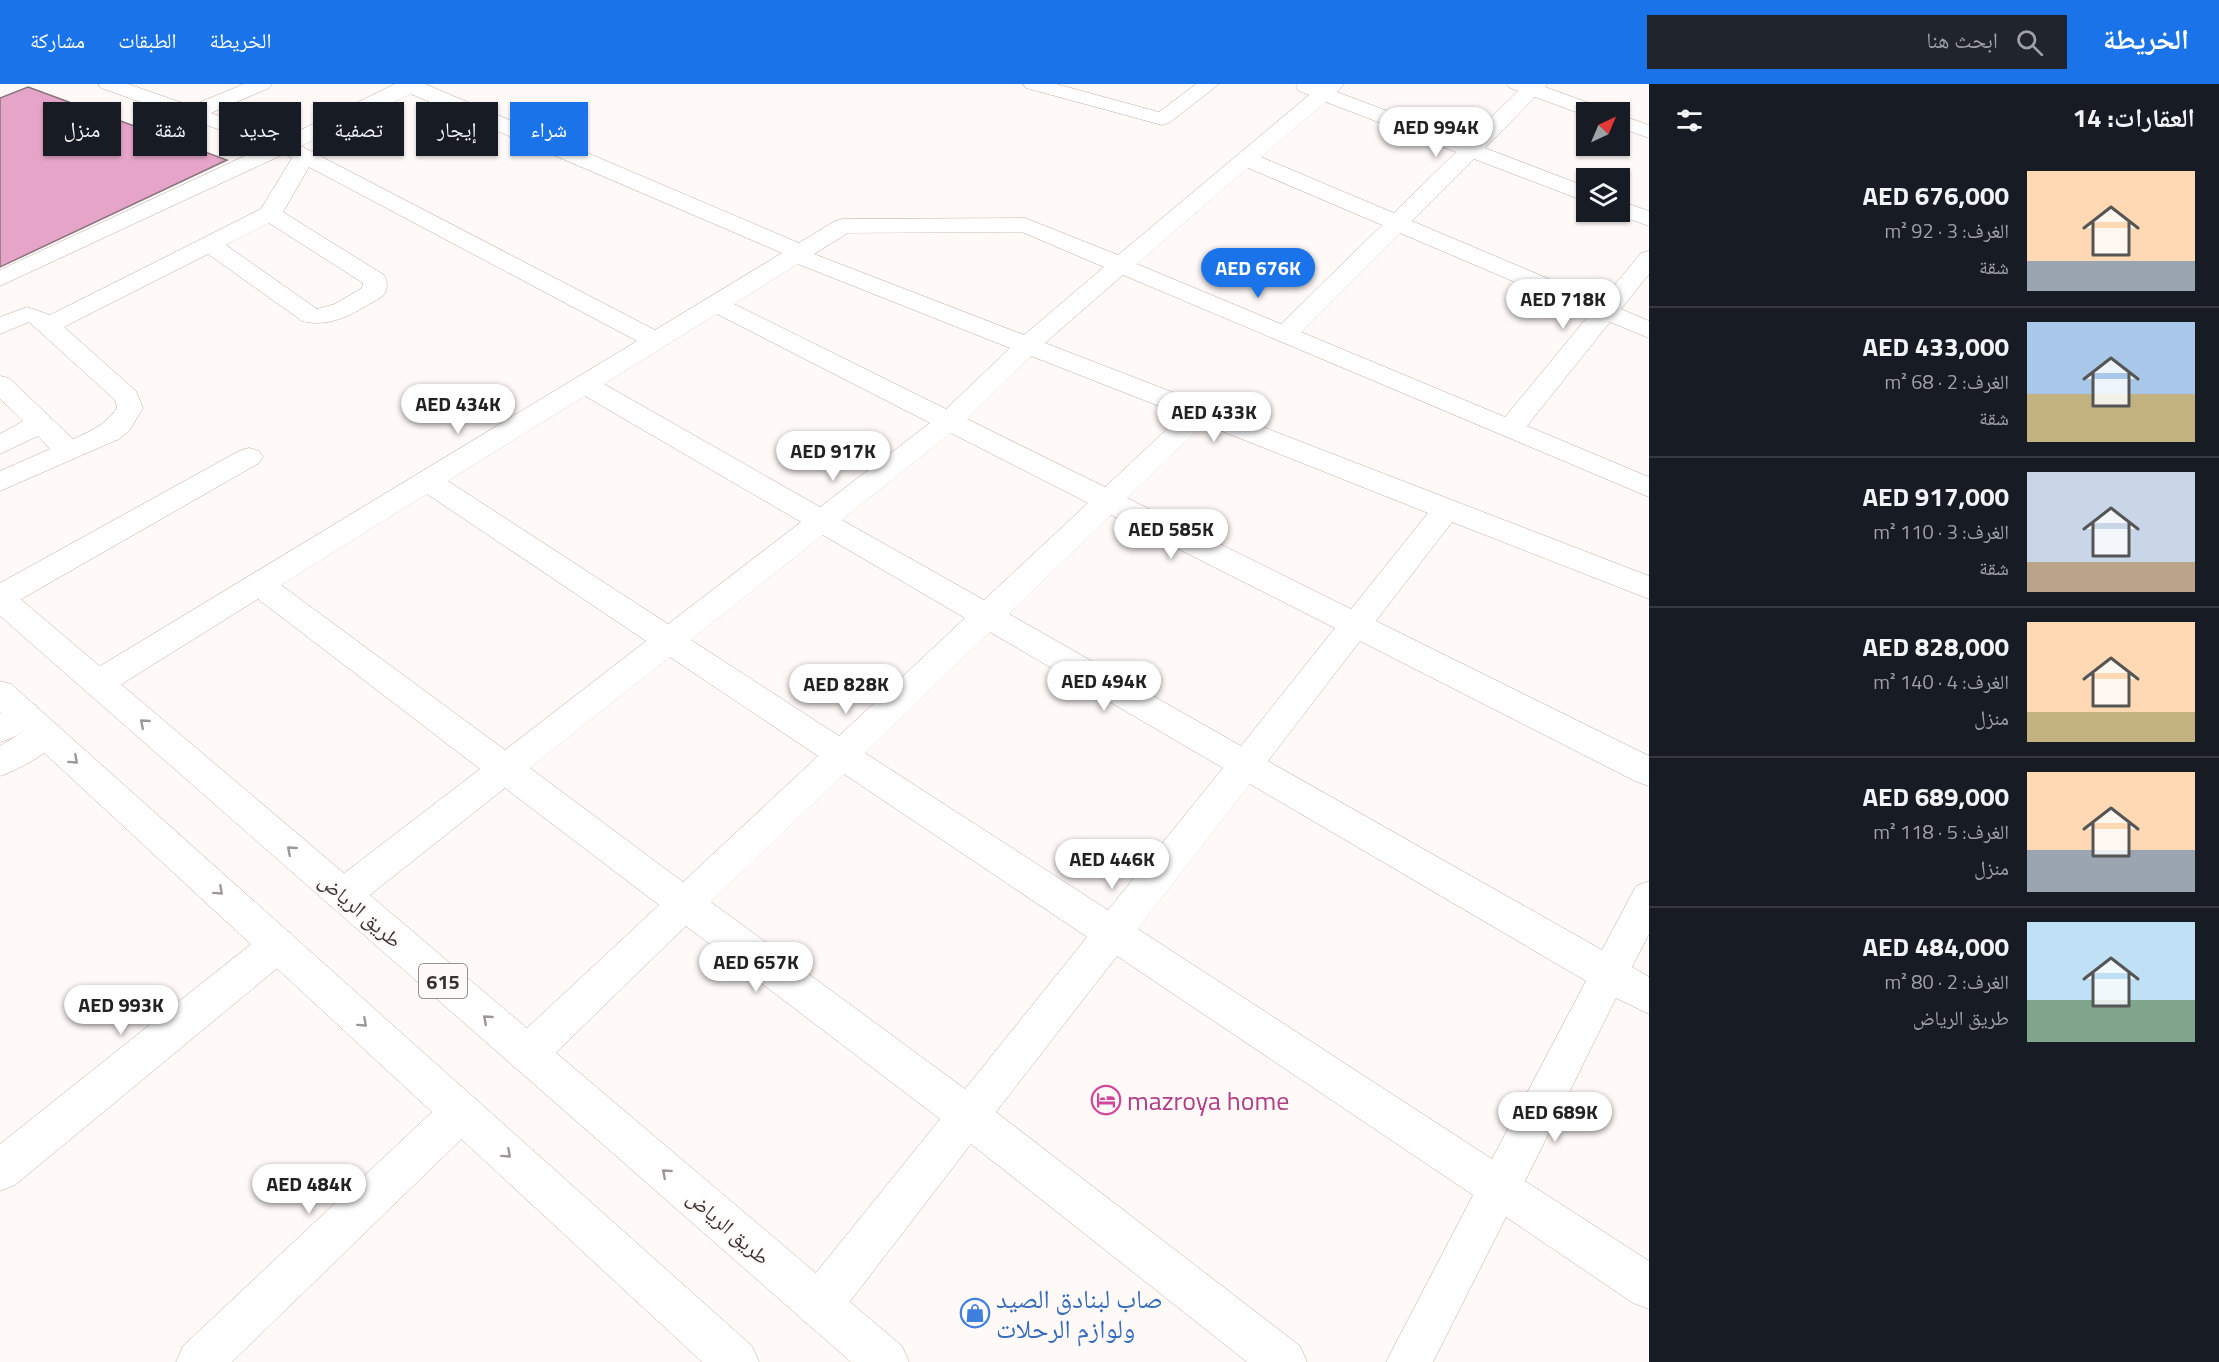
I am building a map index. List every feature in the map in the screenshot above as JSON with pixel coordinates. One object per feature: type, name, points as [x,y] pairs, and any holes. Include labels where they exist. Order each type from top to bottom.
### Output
[{"type":"main road","points":[[108,84],[160,102]]},
{"type":"main road","points":[[207,107],[262,84]]},
{"type":"main road","points":[[1033,84],[1162,119],[1209,84]]},
{"type":"main road","points":[[301,147],[410,85],[798,253],[1649,588]]},
{"type":"main road","points":[[1285,334],[1470,150],[1528,86],[1576,104]]},
{"type":"main road","points":[[343,895],[948,422],[1027,345],[1246,159],[1319,87],[1470,150],[1576,191]]},
{"type":"main road","points":[[1630,125],[1649,132]]},
{"type":"main road","points":[[301,155],[656,341]]},
{"type":"main road","points":[[0,279],[283,156]]},
{"type":"main road","points":[[48,326],[270,214],[292,156]]},
{"type":"main road","points":[[1246,159],[1649,330]]},
{"type":"main road","points":[[1630,212],[1649,219]]},
{"type":"main road","points":[[209,244],[311,316],[330,315],[374,291],[375,280],[270,214]]},
{"type":"main road","points":[[98,683],[843,226],[1025,225],[1649,488]]},
{"type":"main road","points":[[1510,429],[1649,258]]},
{"type":"main road","points":[[715,304],[1649,772]]},
{"type":"main road","points":[[0,326],[27,314],[38,317],[127,397],[130,408],[119,425],[109,433],[0,482]]},
{"type":"main road","points":[[0,384],[69,451]]},
{"type":"main road","points":[[584,384],[1649,997]]},
{"type":"main road","points":[[527,1054],[1200,413]]},
{"type":"main road","points":[[0,445],[41,423]]},
{"type":"main road","points":[[0,598],[249,457]]},
{"type":"main road","points":[[427,481],[1649,1287]]},
{"type":"main road","points":[[819,1305],[1447,509]]},
{"type":"main road","points":[[259,584],[968,1116],[1284,1362]]},
{"type":"main road","name":"طريق الرياض","points":[[0,598],[886,1362]]},
{"type":"main road","points":[[0,763],[17,717],[278,945],[736,1362]]},
{"type":"main road","points":[[1408,1362],[1649,897]]},
{"type":"main road","points":[[0,1170],[278,945]]},
{"type":"main road","points":[[200,1362],[461,1112]]},
{"type":"building","points":[[28,87],[69,102],[43,102],[43,156],[121,156],[121,121],[133,126],[133,156],[207,156],[207,153],[227,160],[0,267],[0,98]]},
{"type":"place","name":"mazroya home","points":[[1106,1100]]},
{"type":"place","name":"صاب لبنادق الصيد ولوازم الرحلات","points":[[975,1313]]}]
